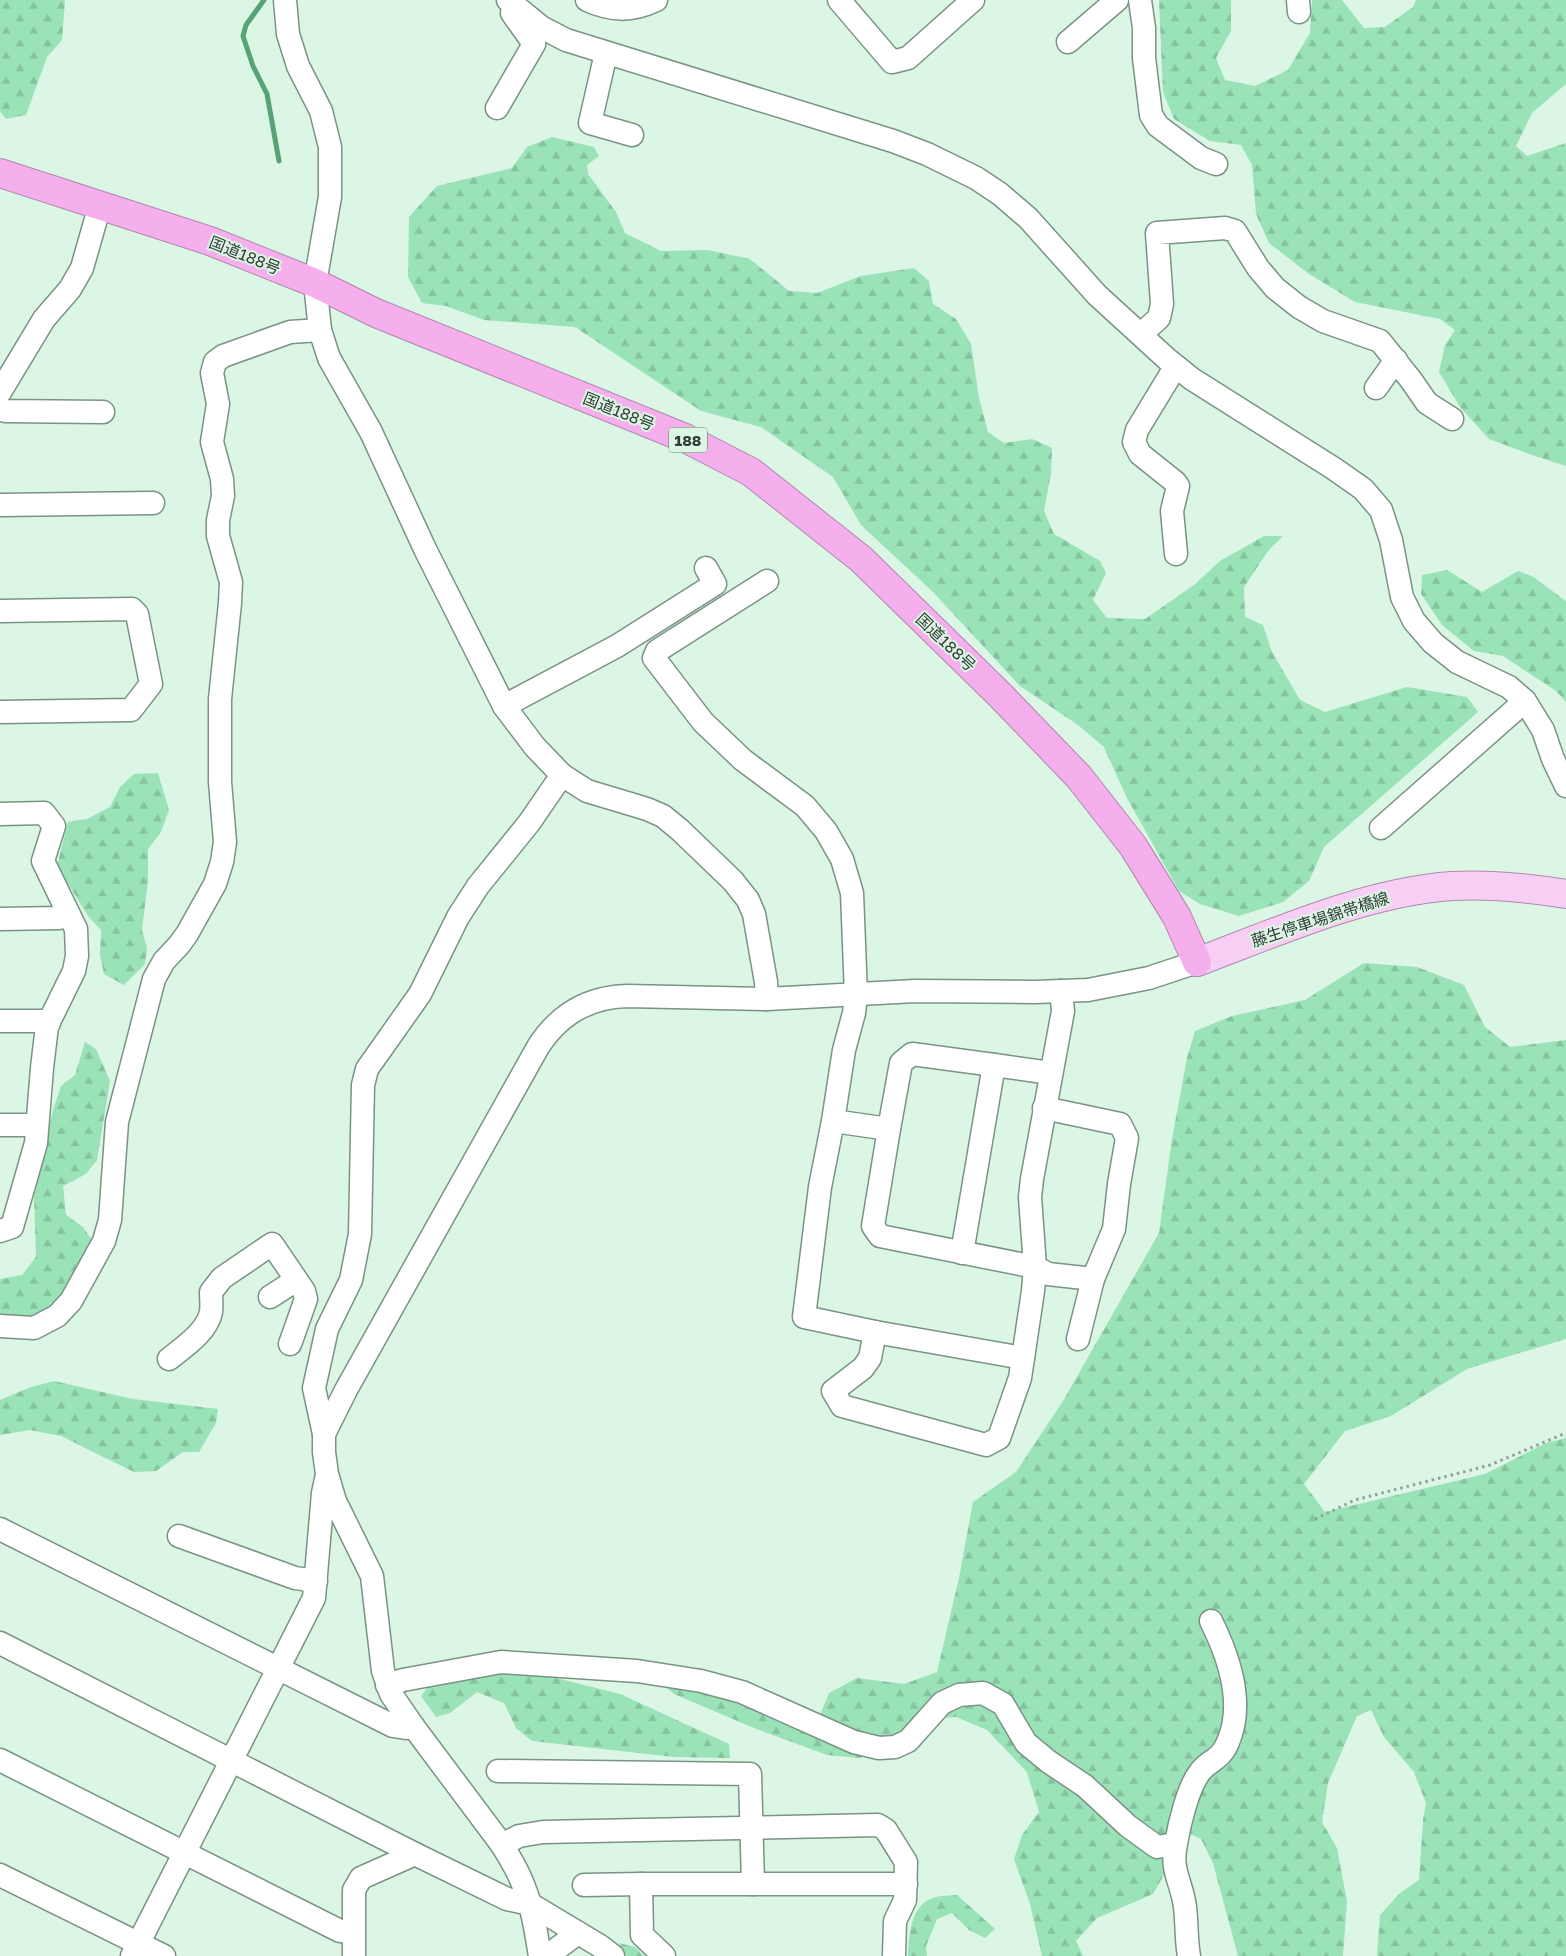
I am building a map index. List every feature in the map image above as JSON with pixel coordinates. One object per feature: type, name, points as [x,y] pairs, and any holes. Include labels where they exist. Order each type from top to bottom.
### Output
[{"type":"highway","name":"国道188号","points":[[0,173],[210,241],[315,283],[376,313],[685,438],[751,472],[861,559],[1001,696],[1079,777],[1133,846],[1177,917],[1197,962]]},
{"type":"main road","name":"藤生停車場錦帯橋線","points":[[1197,962],[1349,906],[1394,895],[1452,886],[1504,886],[1566,894]]},
{"type":"street","points":[[285,0],[288,34],[298,66],[321,111],[330,147],[330,197],[315,283],[320,330],[329,358],[372,432],[425,549],[504,706],[535,747],[562,775],[587,792],[647,809],[663,816],[733,881],[748,900],[754,914],[766,982],[767,999]]},
{"type":"street","points":[[587,0],[603,8],[628,9],[656,0]]},
{"type":"street","points":[[839,0],[892,62],[908,58],[973,0]]},
{"type":"street","points":[[1068,42],[1117,0]]},
{"type":"street","points":[[1140,0],[1144,28],[1144,58],[1151,115],[1158,126],[1201,158],[1216,164]]},
{"type":"street","points":[[497,108],[534,44],[507,7],[508,1],[541,27],[566,40],[893,141],[927,154],[976,178],[1000,194],[1028,218],[1097,295],[1178,368],[1363,490],[1381,510],[1391,540],[1402,597],[1414,621],[1433,643],[1457,662],[1509,687],[1525,701],[1543,730],[1553,759],[1566,786]]},
{"type":"street","points":[[606,53],[590,123],[632,135]]},
{"type":"street","points":[[0,392],[44,319],[70,289],[82,268],[100,205]]},
{"type":"street","points":[[1141,334],[1159,318],[1162,304],[1157,233],[1225,228],[1235,231],[1258,268],[1274,288],[1299,307],[1323,321],[1380,341],[1427,403],[1452,419]]},
{"type":"street","points":[[0,1326],[34,1328],[57,1316],[71,1301],[104,1241],[110,1220],[117,1122],[154,979],[164,961],[180,946],[187,934],[215,884],[222,862],[225,842],[220,782],[220,698],[231,582],[218,536],[218,520],[223,496],[222,479],[212,442],[218,404],[212,373],[215,362],[223,356],[290,332],[320,330]]},
{"type":"street","points":[[1376,388],[1396,360]]},
{"type":"street","points":[[1176,554],[1172,511],[1178,486],[1140,454],[1134,442],[1137,430],[1172,374],[1178,368]]},
{"type":"street","points":[[0,410],[103,412]]},
{"type":"street","points":[[0,506],[153,503]]},
{"type":"street","points":[[504,706],[618,646],[715,584],[706,568]]},
{"type":"street","points":[[767,581],[656,651],[654,658],[703,722],[743,760],[805,806],[830,838],[842,859],[852,893],[856,995],[854,1013],[844,1050],[820,1187],[804,1317],[875,1332],[1023,1358]]},
{"type":"street","points":[[0,611],[132,609],[137,614],[151,684],[131,710],[0,712]]},
{"type":"street","points":[[1381,828],[1525,701]]},
{"type":"street","points":[[540,1956],[530,1904],[524,1885],[502,1845],[413,1726],[387,1685],[372,1576],[335,1501],[327,1474],[324,1434],[314,1388],[327,1329],[351,1280],[360,1234],[363,1085],[367,1069],[420,994],[458,917],[478,886],[529,823],[562,775]]},
{"type":"street","points":[[0,814],[44,813],[54,826],[43,861],[76,929],[77,956],[74,971],[49,1023],[42,1068],[36,1143],[12,1227],[0,1231]]},
{"type":"street","points":[[0,919],[59,918],[68,914]]},
{"type":"street","points":[[324,1434],[346,1390],[538,1047],[557,1022],[583,1005],[612,996],[767,999],[915,991],[1088,990],[1140,980],[1197,962]]},
{"type":"street","points":[[875,1332],[870,1358],[863,1368],[833,1391],[842,1406],[986,1445],[998,1438],[1020,1378],[1033,1291],[1035,1267],[1030,1197],[1044,1108],[1063,1011],[1061,991]]},
{"type":"street","points":[[0,1021],[41,1021],[49,1023]]},
{"type":"street","points":[[1051,1073],[912,1054],[901,1063],[873,1226],[880,1236],[1035,1267],[1048,1274],[1093,1279]]},
{"type":"street","points":[[962,1253],[994,1065]]},
{"type":"street","points":[[1044,1108],[1120,1124],[1127,1138],[1114,1229],[1093,1279],[1078,1339]]},
{"type":"street","points":[[833,1121],[889,1129]]},
{"type":"street","points":[[0,1125],[37,1125]]},
{"type":"street","points":[[168,1359],[192,1341],[202,1330],[211,1313],[211,1292],[222,1278],[272,1244],[301,1289],[290,1344]]},
{"type":"street","points":[[270,1297],[301,1289],[344,1296]]},
{"type":"street","points":[[135,1950],[314,1598],[323,1494],[327,1474]]},
{"type":"street","points":[[0,1529],[393,1726],[406,1728],[413,1726]]},
{"type":"street","points":[[179,1536],[295,1578],[316,1581]]},
{"type":"street","points":[[1189,1956],[1183,1895],[1175,1874],[1175,1844],[1192,1786],[1201,1771],[1218,1758],[1228,1742],[1235,1713],[1234,1688],[1221,1640],[1211,1621]]},
{"type":"street","points":[[0,1643],[415,1854],[507,1899],[530,1904],[600,1946],[613,1956]]},
{"type":"street","points":[[387,1685],[403,1680],[501,1662],[638,1671],[700,1680],[742,1692],[854,1742],[879,1748],[895,1747],[908,1741],[942,1703],[959,1694],[983,1693],[1003,1704],[1026,1743],[1048,1762],[1085,1786],[1128,1826],[1157,1847],[1175,1844]]},
{"type":"street","points":[[0,1760],[340,1930],[354,1933]]},
{"type":"street","points":[[498,1771],[750,1774],[753,1884]]},
{"type":"street","points":[[502,1845],[519,1836],[543,1832],[878,1826],[886,1830],[906,1862],[905,1900],[895,1921],[894,1956]]},
{"type":"street","points":[[354,1956],[354,1890],[361,1878],[415,1854]]},
{"type":"street","points":[[0,1875],[135,1950],[164,1956]]},
{"type":"street","points":[[641,1884],[642,1934],[664,1956]]},
{"type":"street","points":[[584,1885],[906,1884]]},
{"type":"street","points":[[547,1956],[578,1933]]},
{"type":"path","points":[[1315,1519],[1355,1500],[1490,1466],[1566,1433]]},
{"type":"green space","points":[[0,0],[65,0],[62,40],[47,57],[26,115],[6,119],[0,111]]},
{"type":"green space","points":[[1159,0],[1231,0],[1231,31],[1216,58],[1225,80],[1255,86],[1288,70],[1310,33],[1312,0],[1342,0],[1364,28],[1385,27],[1413,7],[1416,0],[1566,0],[1566,84],[1532,113],[1516,146],[1527,156],[1566,143],[1566,466],[1489,439],[1460,407],[1439,372],[1445,345],[1455,330],[1440,319],[1355,302],[1309,274],[1269,243],[1256,214],[1252,165],[1241,145],[1210,141],[1174,119],[1163,92]]},
{"type":"green space","points":[[552,137],[594,147],[599,156],[587,165],[588,174],[616,212],[625,233],[661,251],[708,250],[750,259],[789,291],[817,293],[861,276],[914,268],[929,281],[933,304],[956,319],[971,344],[979,398],[988,432],[1004,443],[1032,439],[1052,448],[1051,473],[1044,511],[1054,534],[1100,561],[1106,573],[1093,600],[1107,618],[1145,619],[1194,585],[1220,561],[1264,536],[1283,536],[1268,551],[1244,587],[1245,617],[1263,625],[1272,652],[1300,700],[1325,712],[1407,687],[1467,697],[1478,712],[1324,847],[1309,881],[1283,902],[1239,916],[1200,904],[1179,891],[1127,798],[1104,747],[1078,725],[1020,686],[933,592],[861,525],[833,477],[761,427],[701,411],[575,327],[484,320],[446,306],[422,303],[408,277],[409,217],[437,186],[512,168],[527,147]]},
{"type":"green space","points":[[1447,570],[1482,592],[1518,571],[1532,576],[1566,601],[1566,702],[1556,691],[1503,656],[1474,651],[1442,625],[1421,594],[1422,575]]},
{"type":"green space","points":[[158,773],[169,810],[161,832],[148,849],[148,880],[142,930],[147,948],[145,964],[124,985],[104,974],[100,955],[101,930],[88,916],[57,866],[68,822],[87,819],[110,807],[120,787],[134,774]]},
{"type":"green space","points":[[1364,963],[1417,967],[1464,985],[1485,1027],[1510,1047],[1566,1040],[1566,1339],[1467,1369],[1391,1416],[1345,1431],[1304,1484],[1325,1512],[1485,1474],[1546,1443],[1566,1438],[1566,1956],[1377,1956],[1380,1915],[1400,1893],[1419,1880],[1426,1803],[1414,1772],[1384,1737],[1371,1710],[1357,1716],[1328,1783],[1322,1822],[1337,1848],[1347,1901],[1343,1956],[1238,1956],[1213,1863],[1201,1839],[1188,1833],[1153,1894],[1097,1918],[1076,1941],[1083,1956],[1042,1956],[1030,1904],[1014,1859],[1022,1835],[1039,1812],[1027,1772],[987,1730],[956,1717],[916,1720],[897,1738],[860,1758],[827,1755],[754,1728],[674,1694],[666,1687],[684,1683],[797,1727],[820,1715],[829,1693],[857,1678],[904,1684],[937,1672],[959,1578],[973,1502],[1016,1472],[1063,1401],[1159,1233],[1172,1139],[1187,1058],[1195,1031],[1232,1016],[1305,1000]]},
{"type":"green space","points":[[85,1042],[96,1049],[110,1081],[97,1160],[86,1174],[63,1186],[66,1215],[83,1227],[91,1239],[65,1295],[40,1317],[0,1318],[0,1279],[22,1275],[36,1257],[34,1197],[53,1110],[61,1086],[75,1075]]},
{"type":"green space","points":[[54,1381],[133,1399],[218,1409],[216,1423],[199,1452],[183,1452],[156,1471],[134,1472],[61,1436],[30,1430],[0,1435],[0,1400],[31,1387]]},
{"type":"green space","points":[[524,1670],[620,1694],[729,1744],[730,1758],[674,1757],[532,1741],[516,1728],[504,1703],[477,1692],[450,1713],[436,1717],[421,1696],[430,1684]]},
{"type":"green space","points":[[957,1895],[995,1929],[985,1938],[969,1930],[952,1913],[937,1919],[926,1946],[927,1956],[908,1956],[912,1922],[920,1907],[925,1902],[936,1897]]},
{"type":"green space","points":[[619,1943],[635,1947],[644,1956],[625,1956]]},
{"type":"waterway","points":[[264,0],[246,25],[243,36],[253,66],[267,94],[279,161]]}]
